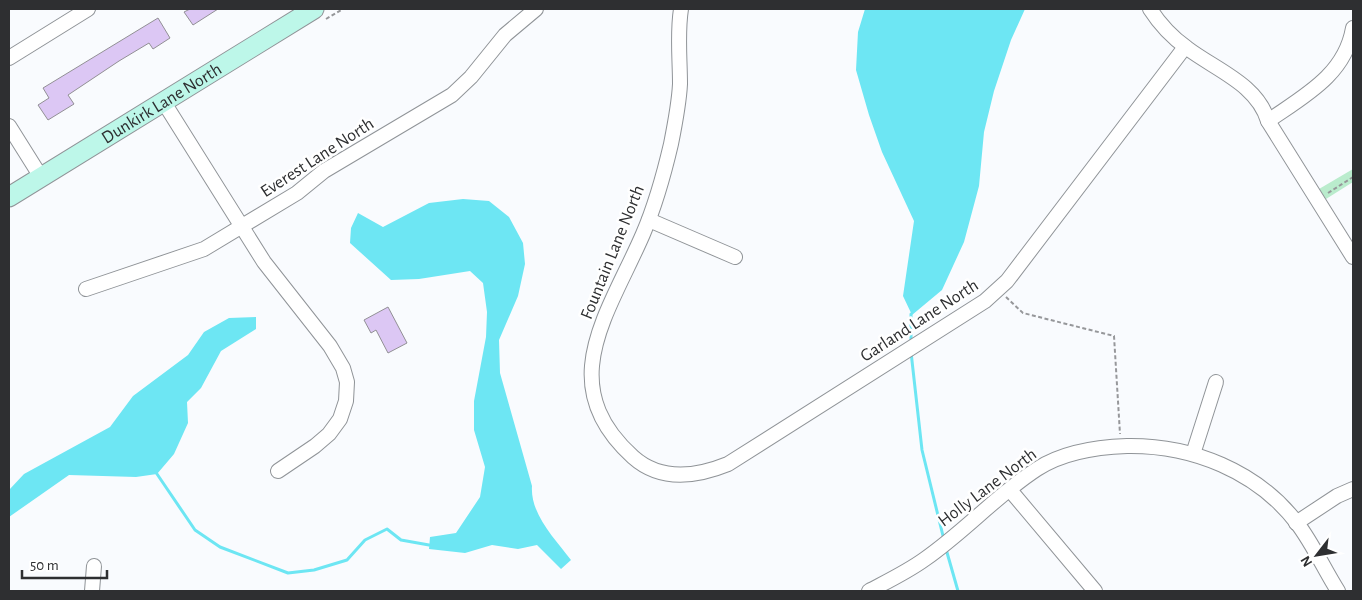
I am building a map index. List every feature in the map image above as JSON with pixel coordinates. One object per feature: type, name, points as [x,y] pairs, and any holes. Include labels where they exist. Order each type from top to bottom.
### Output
[{"type":"street","points":[[9,58],[88,9]]},
{"type":"street","name":"Dunkirk Lane North","points":[[9,197],[314,9]]},
{"type":"street","name":"Everest Lane North","points":[[86,289],[185,257],[242,227],[297,193],[324,171],[452,95],[471,77],[505,35],[536,9]]},
{"type":"street","name":"Fountain Lane North","points":[[668,474],[652,469],[636,460],[612,434],[594,397],[591,377],[592,356],[597,337],[648,220],[677,115],[680,86],[678,25],[681,9]]},
{"type":"street","points":[[1150,9],[1165,29],[1185,47],[1245,87],[1264,108],[1268,121],[1353,257]]},
{"type":"street","points":[[1268,121],[1321,85],[1335,71],[1345,52],[1353,28]]},
{"type":"street","name":"Garland Lane North","points":[[668,474],[689,476],[709,472],[728,464],[960,318],[998,289],[1007,281],[1185,47]]},
{"type":"street","points":[[163,101],[264,262],[330,346],[343,368],[347,382],[346,401],[340,419],[329,434],[315,446],[278,471]]},
{"type":"street","points":[[9,126],[40,177]]},
{"type":"street","points":[[648,220],[736,257]]},
{"type":"street","points":[[1193,454],[1216,382]]},
{"type":"street","name":"Holly Lane North","points":[[869,591],[925,559],[1038,468],[1077,452],[1120,446],[1149,446],[1193,454],[1231,468],[1277,502],[1296,523],[1338,591]]},
{"type":"street","points":[[1296,523],[1329,501],[1353,489]]},
{"type":"street","points":[[1010,490],[1095,591]]},
{"type":"street","points":[[92,591],[94,566]]},
{"type":"path","points":[[1316,200],[1353,177]]},
{"type":"path","points":[[998,289],[1023,313],[1114,336],[1120,446]]},
{"type":"green space","points":[[1353,169],[1353,182],[1326,199],[1319,189]]},
{"type":"water","points":[[865,9],[1025,9],[1011,40],[994,91],[984,132],[979,186],[964,242],[942,290],[912,315],[903,296],[914,221],[882,152],[856,70],[858,32]]},
{"type":"water","points":[[463,199],[489,201],[509,217],[523,243],[525,264],[518,296],[499,340],[500,373],[532,486],[535,506],[551,535],[571,560],[561,569],[537,545],[518,549],[492,545],[465,553],[429,549],[430,537],[456,533],[480,497],[485,467],[474,430],[474,401],[486,337],[487,312],[483,283],[470,271],[419,279],[391,280],[350,243],[351,228],[358,213],[383,227],[429,203]]},
{"type":"water","points":[[256,317],[256,329],[221,351],[201,388],[187,402],[188,423],[174,454],[157,474],[136,477],[69,475],[9,517],[9,490],[24,474],[110,427],[133,396],[188,355],[204,332],[229,318]]},
{"type":"building","points":[[190,9],[218,9],[193,25],[184,12]]},
{"type":"building","points":[[158,18],[170,38],[153,49],[149,43],[68,95],[74,104],[48,120],[38,105],[49,98],[43,88]]},
{"type":"building","points":[[388,307],[407,343],[388,353],[376,330],[371,333],[364,320]]},
{"type":"waterway","points":[[911,314],[911,343]]},
{"type":"waterway","points":[[911,352],[922,450],[944,540]]},
{"type":"waterway","points":[[157,474],[195,530],[220,547],[288,573],[314,570],[347,560],[365,540],[387,529],[401,540],[429,545]]},
{"type":"waterway","points":[[946,549],[958,591]]}]
